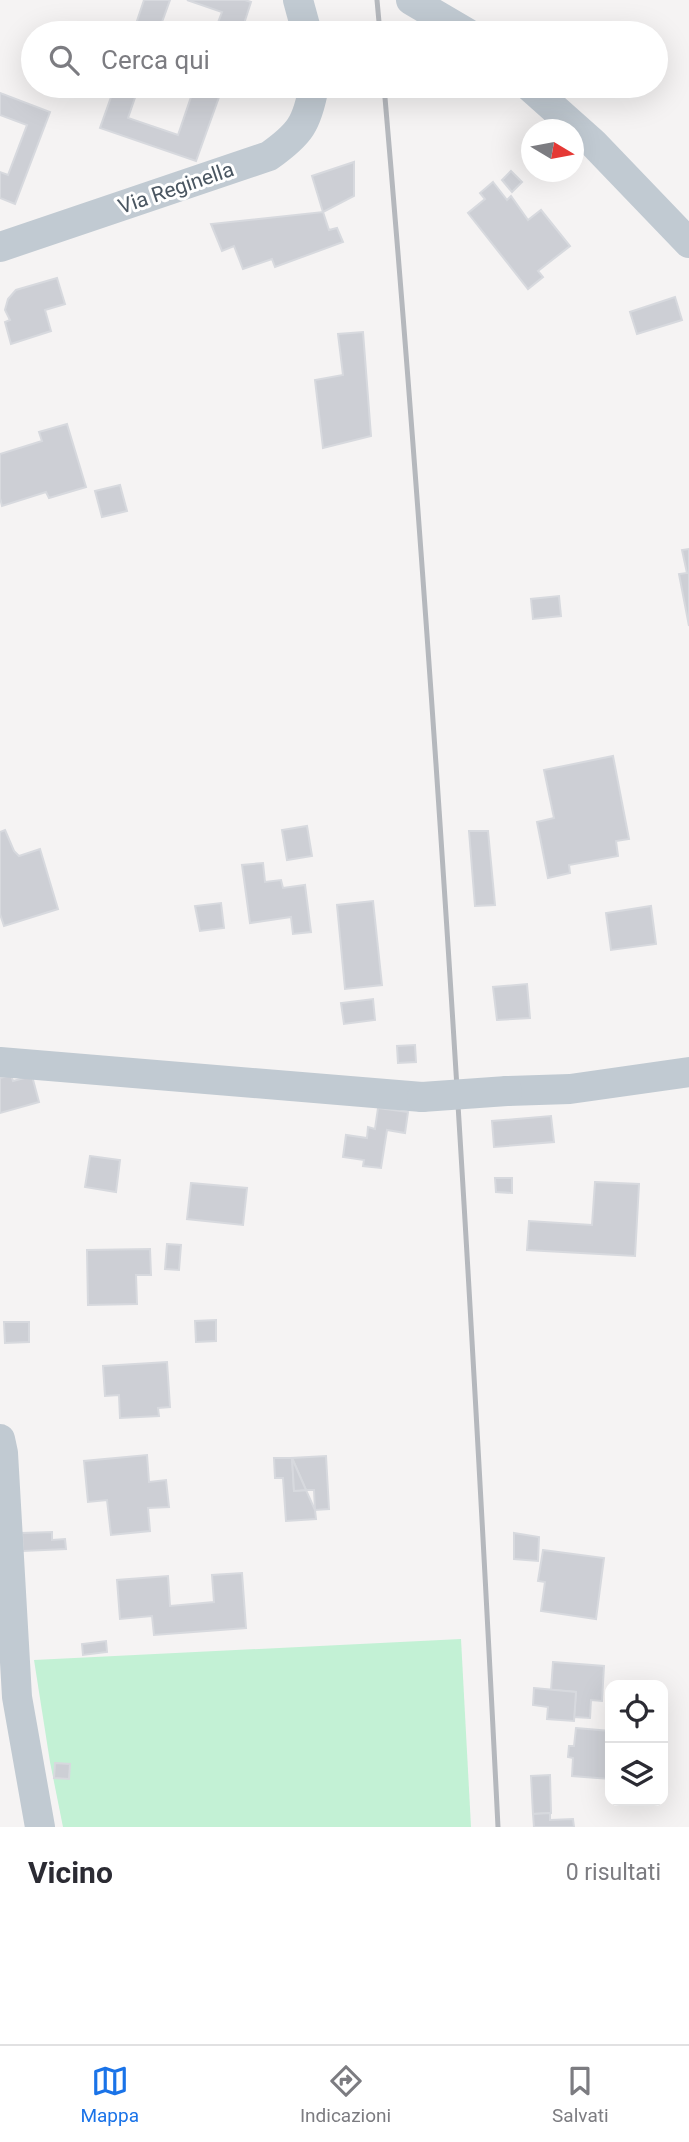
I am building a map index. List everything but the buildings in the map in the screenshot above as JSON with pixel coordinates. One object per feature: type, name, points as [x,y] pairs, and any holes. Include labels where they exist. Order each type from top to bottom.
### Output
[{"type":"street","points":[[298,0],[304,21]]},
{"type":"street","points":[[411,0],[447,21]]},
{"type":"street","name":"Via Reginella","points":[[0,247],[269,156],[292,139],[309,113],[312,98]]},
{"type":"street","points":[[542,98],[593,143],[689,243]]},
{"type":"street","points":[[0,1062],[422,1097],[570,1089],[689,1072]]},
{"type":"street","points":[[0,1439],[17,1697],[40,1827]]},
{"type":"green space","points":[[461,1639],[471,1827],[63,1827],[34,1660]]},
{"type":"railway","points":[[377,0],[379,21]]},
{"type":"railway","points":[[385,98],[419,521],[449,956],[498,1827]]}]
